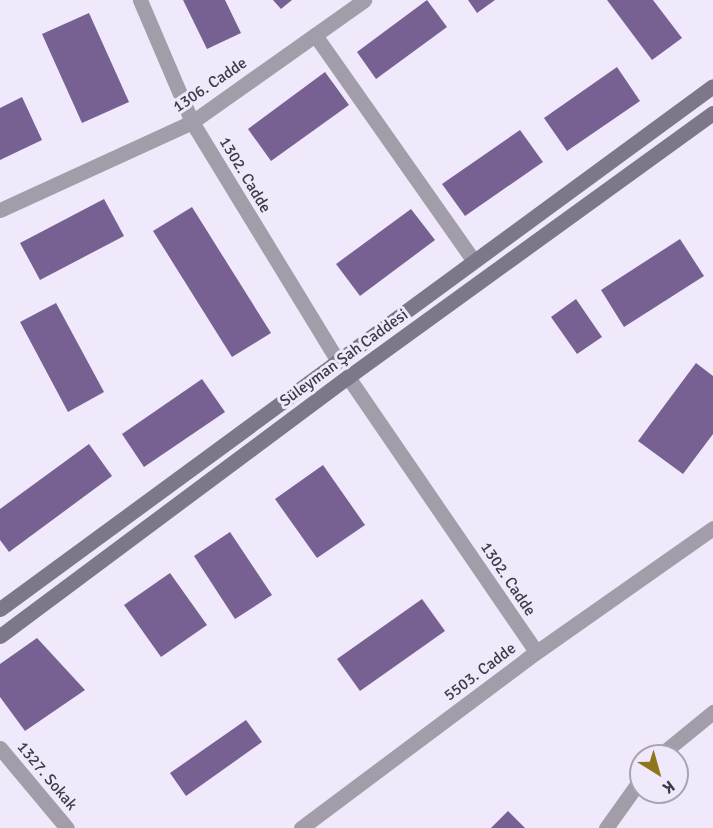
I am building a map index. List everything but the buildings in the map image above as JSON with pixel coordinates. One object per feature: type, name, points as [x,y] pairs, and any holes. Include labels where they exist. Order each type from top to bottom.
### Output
[{"type":"main road","name":"Süleyman Şah Caddesi","points":[[0,609],[713,86]]},
{"type":"main road","name":"Süleyman Şah Caddesi","points":[[0,636],[348,377],[713,113]]},
{"type":"street","name":"1302. Cadde","points":[[140,0],[192,122],[337,360]]},
{"type":"street","name":"1306. Cadde","points":[[0,210],[192,122],[364,0]]},
{"type":"street","points":[[315,35],[473,260]]},
{"type":"street","name":"1302. Cadde","points":[[348,377],[536,652]]},
{"type":"street","name":"5503. Cadde","points":[[301,828],[536,652],[713,528]]},
{"type":"street","points":[[674,744],[713,712]]},
{"type":"street","name":"1327. Sokak","points":[[0,748],[67,828]]},
{"type":"street","points":[[606,828],[629,796]]}]
